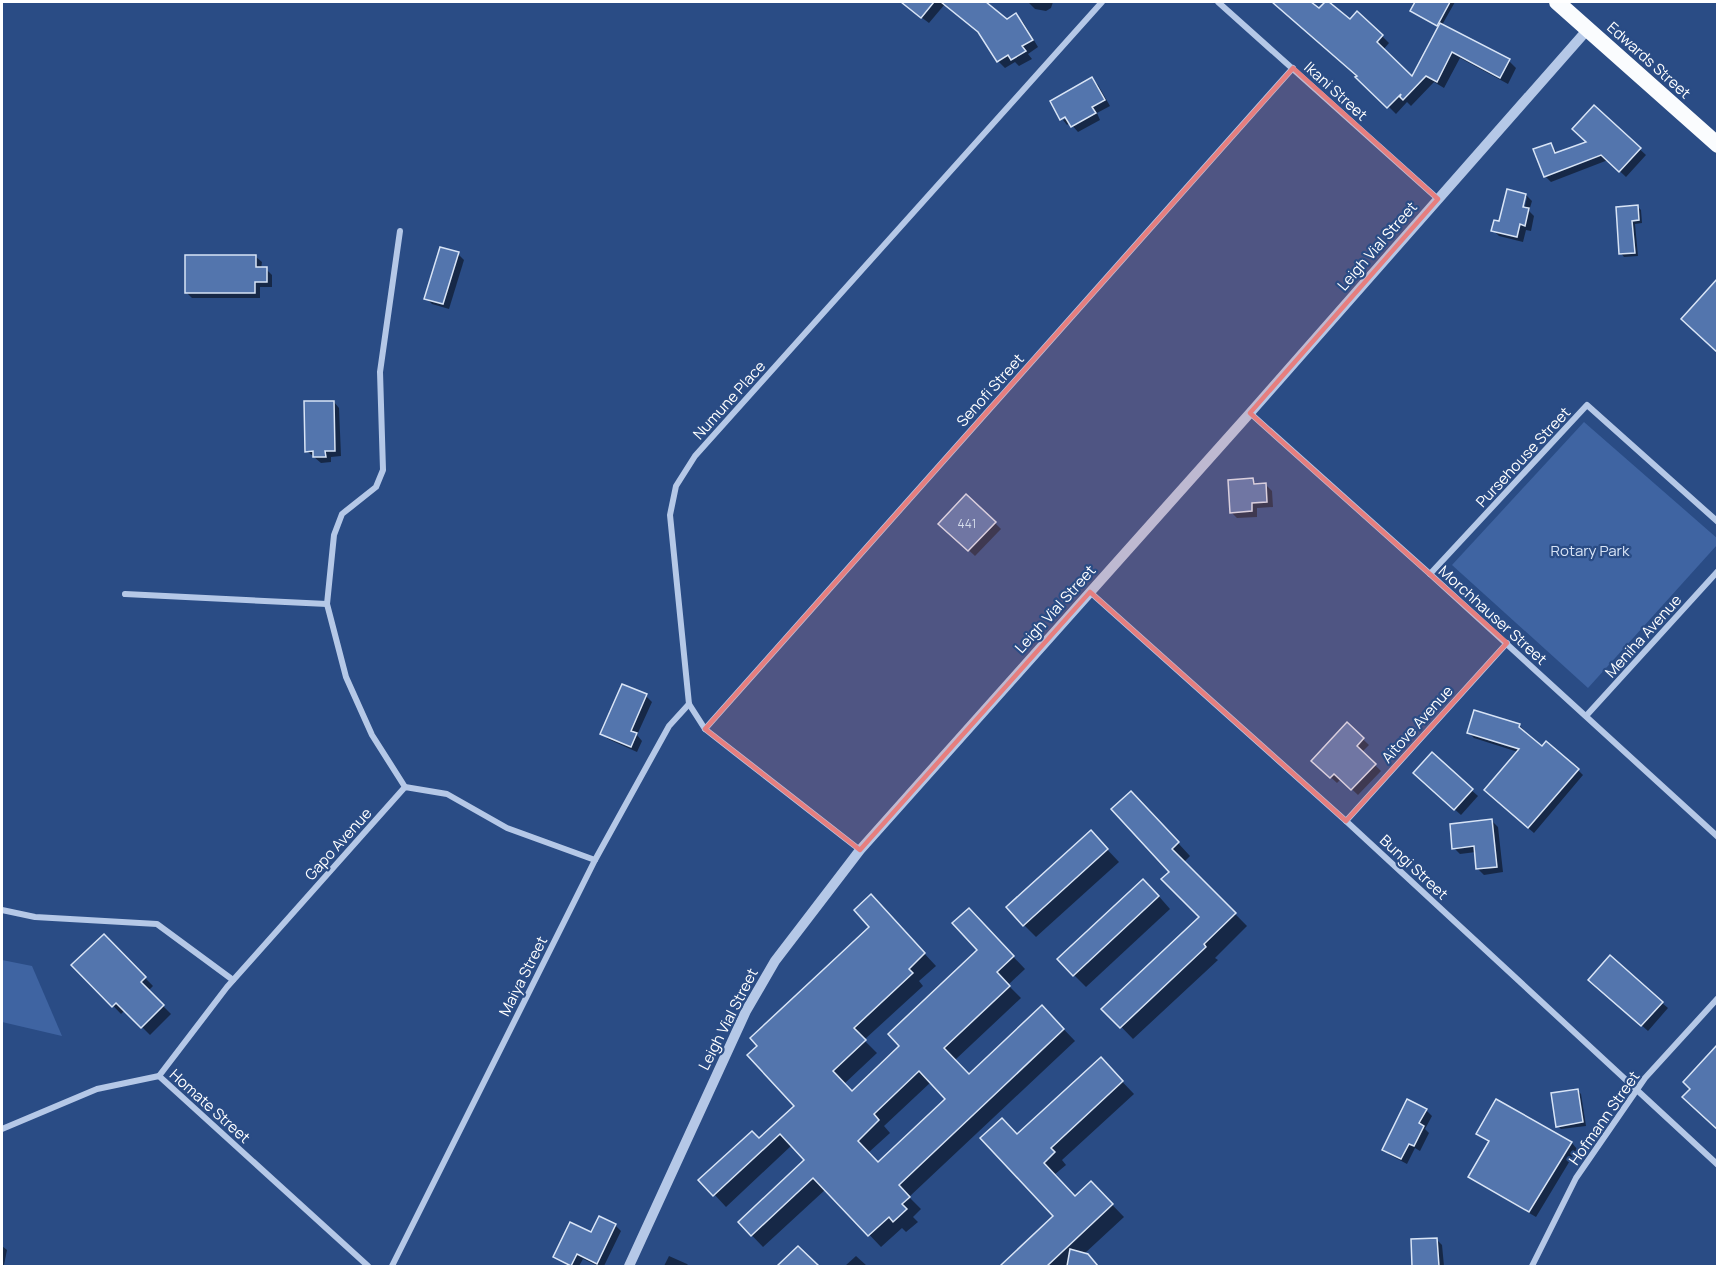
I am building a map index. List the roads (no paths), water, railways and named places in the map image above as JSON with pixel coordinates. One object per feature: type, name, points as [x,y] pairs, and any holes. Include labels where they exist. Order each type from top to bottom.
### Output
[{"type":"highway","name":"Edwards Street","points":[[1557,2],[1718,145]]},
{"type":"street","name":"Numune Place","points":[[861,850],[705,729],[689,704],[670,515],[676,486],[695,456],[1102,2]]},
{"type":"street","name":"Ikani Street","points":[[1218,2],[1438,199]]},
{"type":"street","name":"Leigh Vial Street","points":[[628,1266],[746,1011],[775,961],[861,850],[1588,29]]},
{"type":"street","name":"Senofi Street","points":[[705,729],[1293,68]]},
{"type":"street","points":[[400,231],[380,372],[383,470],[376,487],[342,514],[334,535],[327,603],[346,677],[372,735],[405,787],[447,794],[507,828],[595,860]]},
{"type":"street","name":"Pursehouse Street","points":[[1430,573],[1587,405],[1718,522]]},
{"type":"street","name":"Morchhauser Street","points":[[1250,413],[1430,573],[1718,837]]},
{"type":"street","name":"Meniha Avenue","points":[[1586,716],[1718,572]]},
{"type":"street","name":"Bungi Street","points":[[1090,592],[1346,821],[1718,1165]]},
{"type":"street","points":[[125,594],[327,603]]},
{"type":"street","name":"Aitove Avenue","points":[[1346,821],[1507,643]]},
{"type":"street","name":"Maiya Street","points":[[392,1266],[595,860],[669,726],[689,704]]},
{"type":"street","name":"Gapo Avenue","points":[[159,1076],[233,980],[405,787]]},
{"type":"street","points":[[2,910],[35,917],[157,924],[233,980]]},
{"type":"street","name":"Hofmann Street","points":[[1532,1266],[1576,1178],[1637,1090],[1718,998]]},
{"type":"street","name":"Homate Street","points":[[2,1129],[97,1089],[159,1076],[368,1266]]},
{"type":"park label","name":"Rotary Park","points":[[1590,550]]}]
